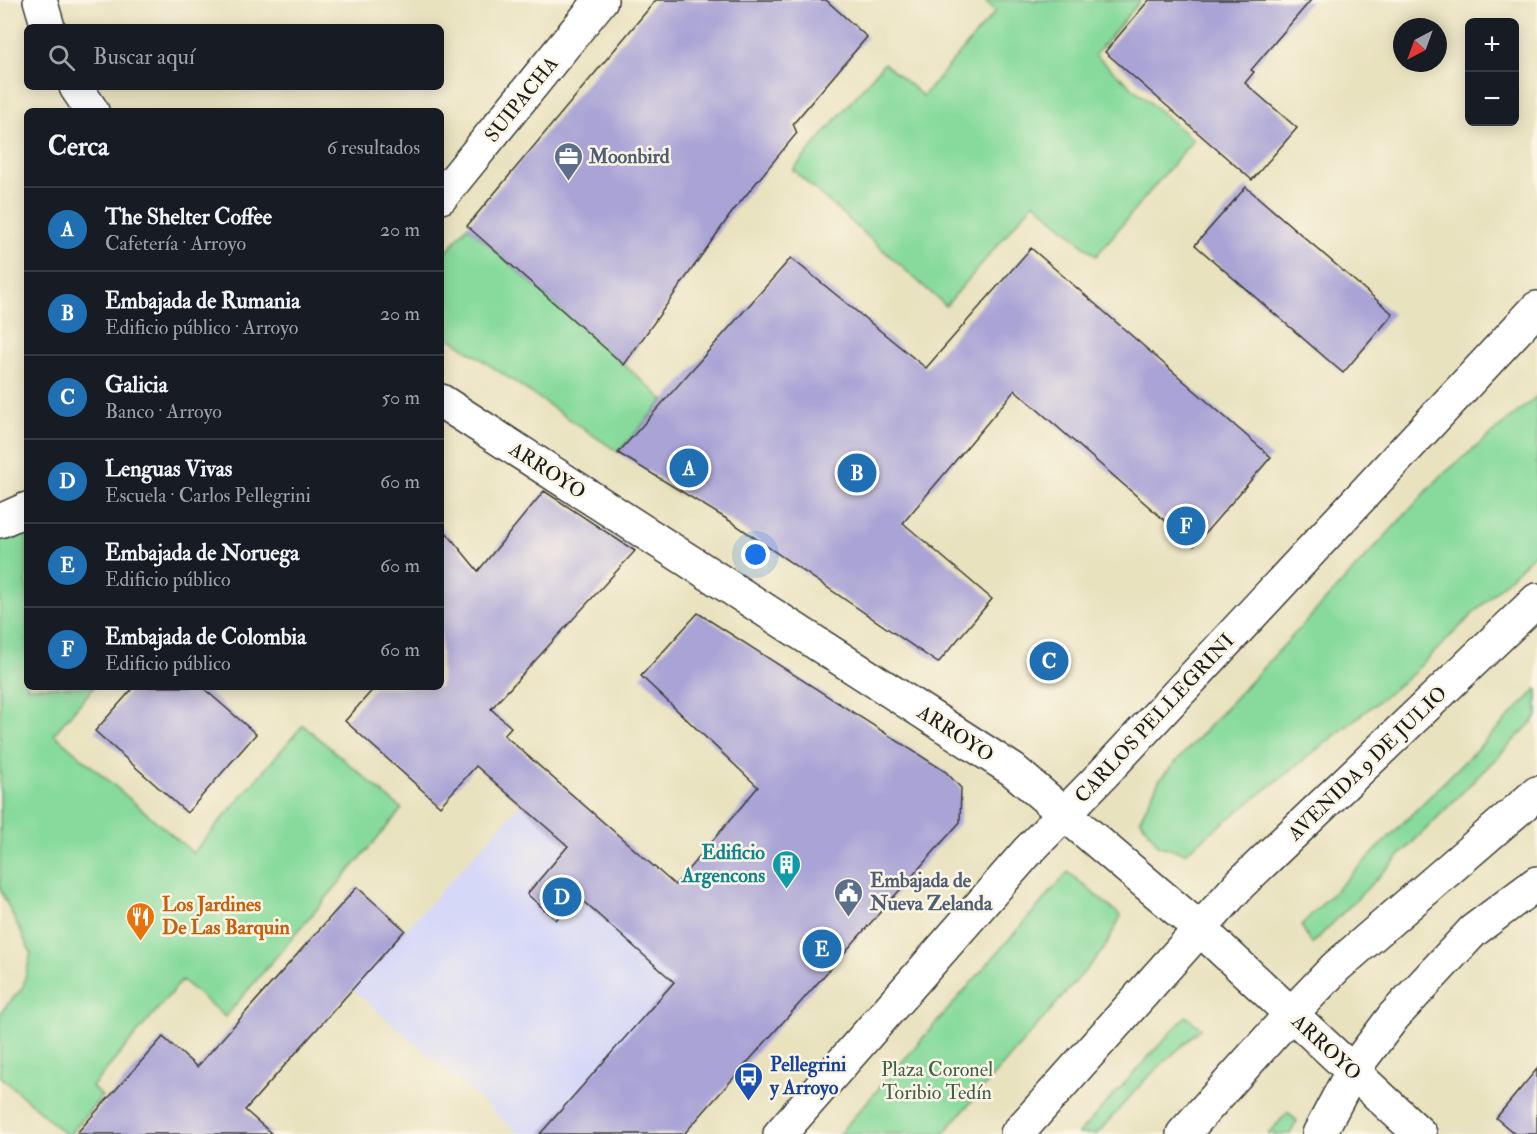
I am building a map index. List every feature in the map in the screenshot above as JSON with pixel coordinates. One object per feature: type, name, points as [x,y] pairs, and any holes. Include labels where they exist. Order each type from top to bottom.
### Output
[{"type":"main road","points":[[40,0],[47,24]]},
{"type":"main road","name":"SUIPACHA","points":[[444,193],[601,0]]},
{"type":"main road","points":[[78,90],[90,108]]},
{"type":"main road","name":"CARLOS PELLEGRINI","points":[[780,1134],[1064,813],[1537,308]]},
{"type":"main road","name":"ARROYO","points":[[444,403],[1013,770],[1200,929],[1420,1134]]},
{"type":"main road","points":[[0,521],[24,510]]},
{"type":"main road","name":"AVENIDA 9 DE JULIO","points":[[1017,1134],[1240,884],[1537,600]]},
{"type":"main road","points":[[1183,1134],[1336,967],[1489,837],[1537,793]]},
{"type":"main road","points":[[1489,837],[1537,816]]},
{"type":"main road","points":[[1320,1134],[1353,1070],[1394,1016],[1473,931],[1537,883]]},
{"type":"shaded area","points":[[548,774],[804,998],[684,1134],[519,1134],[352,989]]},
{"type":"green space","points":[[984,0],[1141,0],[1095,55],[1193,140],[1096,256],[1034,202],[946,306],[793,170],[884,63],[923,96],[996,11]]},
{"type":"green space","points":[[467,226],[664,400],[618,452],[444,334],[444,255]]},
{"type":"green space","points":[[1537,396],[1537,551],[1408,678],[1185,853],[1159,846],[1140,819],[1160,779],[1441,476]]},
{"type":"green space","points":[[24,522],[24,690],[91,690],[54,734],[193,853],[303,725],[402,809],[225,1017],[182,980],[92,1087],[102,1096],[70,1134],[65,1134],[0,1076],[0,1013],[23,987],[31,953],[0,889],[0,534]]},
{"type":"green space","points":[[1537,689],[1537,717],[1312,944],[1301,925]]},
{"type":"green space","name":"Plaza Coronel Toribio Tedín","points":[[1068,872],[1121,916],[1104,949],[943,1134],[839,1134]]},
{"type":"green space","points":[[1186,1016],[1201,1028],[1144,1081],[1097,1134],[1078,1134]]},
{"type":"green space","points":[[1288,1112],[1297,1121],[1290,1134],[1268,1134]]},
{"type":"building","points":[[656,0],[826,0],[867,37],[793,124],[797,133],[733,211],[624,365],[467,226]]},
{"type":"building","points":[[1149,0],[1311,0],[1251,70],[1254,72],[1245,83],[1297,128],[1252,180],[1105,52]]},
{"type":"building","points":[[1246,187],[1393,314],[1343,373],[1195,245]]},
{"type":"building","points":[[1031,248],[1271,457],[1194,546],[1015,390],[903,523],[992,599],[938,663],[730,521],[618,453],[791,258],[926,368]]},
{"type":"building","points":[[544,491],[635,551],[491,709],[511,727],[504,735],[675,885],[758,787],[641,676],[698,613],[946,772],[961,788],[960,822],[684,1134],[540,1134],[674,982],[577,896],[556,920],[527,894],[568,846],[476,766],[440,806],[345,721],[372,690],[444,690],[444,530],[478,571]]},
{"type":"building","points":[[131,690],[205,690],[256,734],[187,813],[95,731]]},
{"type":"building","points":[[357,887],[405,930],[245,1110],[272,1134],[76,1134],[163,1037],[197,1067]]},
{"type":"building","points":[[1537,1069],[1537,1134],[1515,1134],[1496,1118]]},
{"type":"place","name":"Moonbird","points":[[568,182]]},
{"type":"place","name":"The Shelter Coffee","points":[[689,468]]},
{"type":"place","name":"Embajada de Rumania","points":[[857,473]]},
{"type":"place","name":"Embajada de Colombia","points":[[1186,526]]},
{"type":"place","name":"Galicia","points":[[1049,661]]},
{"type":"place","name":"Edificio Argencons","points":[[786,890]]},
{"type":"place","name":"Lenguas Vivas","points":[[562,897]]},
{"type":"place","name":"Embajada de Nueva Zelanda","points":[[849,918]]},
{"type":"place","name":"Los Jardines De Las Barquin","points":[[141,942]]},
{"type":"place","name":"Embajada de Noruega","points":[[822,949]]},
{"type":"place","name":"Pellegrini y Arroyo","points":[[749,1102]]}]
